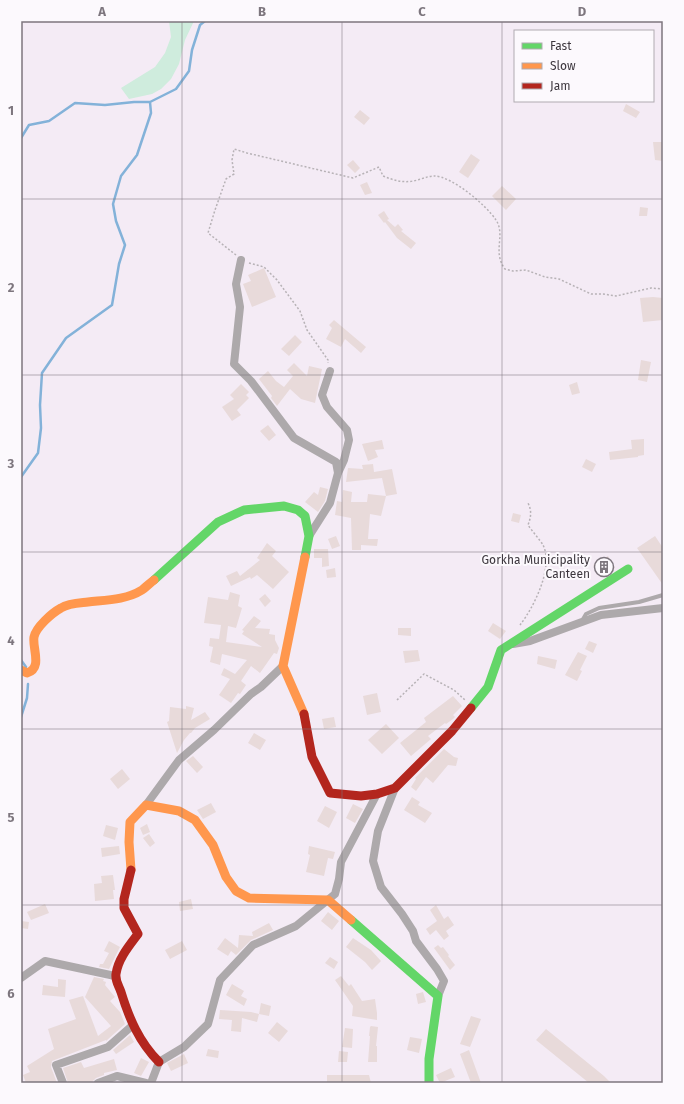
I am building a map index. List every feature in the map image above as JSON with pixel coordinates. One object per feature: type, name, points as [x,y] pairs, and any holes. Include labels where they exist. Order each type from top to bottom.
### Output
[{"type":"street","points":[[241,260],[236,284],[240,307],[234,364],[251,381],[294,438],[336,462],[338,473]]},
{"type":"street","points":[[159,1062],[152,1056],[141,1041],[125,1006],[115,976],[122,955],[138,934],[124,908],[124,899],[131,868],[129,842],[130,822],[146,805],[179,760],[214,730],[247,698],[262,687],[283,666],[309,536],[330,503],[349,440],[347,430],[327,407],[322,395],[330,371]]},
{"type":"street","points":[[21,670],[27,673],[30,672],[35,665],[36,655],[34,637],[38,627],[61,608],[70,604],[118,598],[142,590],[218,522],[244,510],[284,506],[298,510],[305,516],[309,536]]},
{"type":"street","points":[[429,1083],[429,1059],[438,996],[444,981],[416,941],[413,931],[402,914],[381,887],[373,861],[378,831],[395,788],[452,730],[488,687],[501,650],[628,569]]},
{"type":"street","points":[[508,646],[530,641],[601,615],[663,608]]},
{"type":"street","points":[[283,666],[306,718],[312,757],[330,793],[361,796],[377,794],[395,788]]},
{"type":"street","points":[[151,1083],[159,1062],[184,1046],[208,1024],[220,980],[253,945],[296,926],[335,894],[341,862],[377,794]]},
{"type":"street","points":[[146,805],[179,811],[195,820],[212,844],[226,877],[236,892],[249,898],[328,900],[438,996]]},
{"type":"street","points":[[21,978],[46,961],[115,976]]},
{"type":"street","points":[[63,1083],[56,1065],[108,1047],[133,1025]]},
{"type":"street","points":[[98,1083],[116,1076],[146,1083]]},
{"type":"lane","points":[[582,622],[586,614],[600,608],[639,602],[663,595]]},
{"type":"path","points":[[330,371],[328,360],[307,330],[300,311],[277,280],[264,267],[241,260],[208,233],[226,179],[234,174],[232,160],[234,149],[353,178],[379,167],[383,176],[397,181],[412,181],[435,176],[453,182],[468,192],[477,199],[496,220],[499,230],[498,255],[500,263],[505,270],[526,270],[545,277],[559,278],[591,294],[616,296],[651,288],[663,289]]},
{"type":"path","points":[[518,629],[527,617],[546,572],[546,558],[543,545],[528,525],[531,518],[528,503]]},
{"type":"path","points":[[397,700],[424,674],[454,690],[464,698],[470,708]]},
{"type":"green space","points":[[169,21],[194,21],[185,40],[179,64],[171,79],[161,89],[152,94],[129,99],[121,88],[155,67],[165,53],[171,37]]},
{"type":"building","points":[[626,104],[640,112],[636,118],[623,111]]},
{"type":"building","points":[[360,110],[370,118],[364,125],[354,117]]},
{"type":"building","points":[[653,142],[663,142],[663,161],[655,160]]},
{"type":"building","points":[[471,154],[480,160],[468,178],[459,172]]},
{"type":"building","points":[[353,160],[360,168],[355,173],[347,165]]},
{"type":"building","points":[[367,182],[372,193],[365,195],[360,185]]},
{"type":"building","points":[[502,186],[516,199],[506,210],[492,196]]},
{"type":"building","points":[[640,207],[648,208],[647,216],[639,216]]},
{"type":"building","points":[[384,211],[389,219],[387,220],[395,227],[398,224],[403,230],[401,231],[416,243],[411,249],[397,238],[378,215]]},
{"type":"building","points":[[264,268],[276,297],[252,307],[243,284],[251,281],[248,275]]},
{"type":"building","points":[[640,298],[663,298],[663,320],[643,322]]},
{"type":"building","points":[[334,320],[366,347],[361,353],[345,339],[341,347],[326,339],[332,328],[329,325]]},
{"type":"building","points":[[295,335],[302,342],[289,356],[281,349]]},
{"type":"building","points":[[641,360],[651,362],[647,382],[638,380]]},
{"type":"building","points":[[294,363],[307,376],[309,366],[322,369],[315,403],[301,399],[290,389],[277,406],[271,398],[272,396],[259,379],[268,371],[276,381],[284,387],[293,376],[287,370]]},
{"type":"building","points":[[577,382],[580,393],[572,395],[569,385]]},
{"type":"building","points":[[241,384],[249,392],[246,395],[249,398],[237,410],[241,415],[232,421],[222,407],[234,399],[230,395]]},
{"type":"building","points":[[268,425],[276,435],[269,441],[260,431]]},
{"type":"building","points":[[644,439],[644,455],[610,460],[609,452],[632,449],[631,440]]},
{"type":"building","points":[[382,440],[384,449],[375,450],[378,457],[368,461],[362,444]]},
{"type":"building","points":[[586,459],[596,464],[592,472],[582,467]]},
{"type":"building","points":[[373,464],[374,472],[392,469],[397,494],[386,496],[382,478],[346,482],[348,468],[363,469],[362,465]]},
{"type":"building","points":[[320,487],[328,489],[325,501],[318,512],[305,502],[314,492],[318,495]]},
{"type":"building","points":[[343,490],[352,492],[351,502],[367,502],[368,494],[386,496],[381,516],[370,514],[368,539],[378,539],[377,546],[361,545],[361,550],[352,550],[351,518],[335,515],[337,501],[342,502]]},
{"type":"building","points":[[513,513],[521,515],[519,523],[511,521]]},
{"type":"building","points":[[336,536],[340,546],[332,549],[328,539]]},
{"type":"building","points":[[655,536],[663,548],[663,585],[637,548]]},
{"type":"building","points":[[267,543],[276,551],[272,556],[289,572],[273,589],[257,575],[251,579],[250,577],[231,586],[226,576],[237,571],[240,576],[260,560],[257,558]]},
{"type":"building","points":[[314,549],[328,549],[329,566],[322,567],[322,558],[314,558]]},
{"type":"building","name":"Gorkha Municipality Canteen","points":[[608,556],[615,568],[601,577],[593,565]]},
{"type":"building","points":[[335,568],[336,577],[327,578],[326,570]]},
{"type":"building","points":[[230,592],[240,595],[238,606],[242,608],[236,628],[228,626],[226,642],[262,647],[242,634],[244,631],[242,630],[254,616],[261,621],[255,628],[270,629],[269,634],[275,635],[275,640],[279,648],[277,654],[274,653],[260,673],[251,666],[241,681],[246,685],[231,703],[219,695],[230,679],[221,675],[224,668],[235,674],[247,660],[222,654],[220,665],[210,662],[213,647],[209,646],[210,638],[219,639],[221,625],[204,623],[208,597],[228,600]]},
{"type":"building","points":[[265,594],[271,601],[265,607],[259,599]]},
{"type":"building","points":[[493,623],[506,631],[500,639],[488,631]]},
{"type":"building","points":[[398,628],[411,628],[411,636],[398,635]]},
{"type":"building","points":[[589,641],[597,644],[593,653],[585,649]]},
{"type":"building","points":[[418,650],[420,661],[405,663],[403,651]]},
{"type":"building","points":[[578,652],[587,656],[580,670],[582,671],[577,681],[565,675]]},
{"type":"building","points":[[538,656],[557,660],[555,669],[537,664]]},
{"type":"building","points":[[377,693],[381,712],[367,715],[363,696]]},
{"type":"building","points":[[453,696],[462,706],[453,715],[455,717],[428,736],[431,739],[411,756],[400,743],[426,722],[424,718]]},
{"type":"building","points":[[186,706],[194,708],[191,720],[205,712],[210,719],[195,728],[190,733],[184,740],[177,753],[167,722],[169,721],[170,707],[186,709]]},
{"type":"building","points":[[334,717],[336,727],[324,729],[322,719]]},
{"type":"building","points":[[386,724],[399,738],[382,754],[368,740]]},
{"type":"building","points":[[254,733],[266,740],[260,750],[248,743]]},
{"type":"building","points":[[444,749],[454,757],[458,758],[456,766],[448,765],[433,783],[426,777],[416,791],[411,787],[416,779],[415,778]]},
{"type":"building","points":[[193,756],[203,767],[197,773],[186,761]]},
{"type":"building","points":[[122,769],[130,779],[118,789],[110,779]]},
{"type":"building","points":[[412,797],[420,802],[418,805],[432,813],[425,823],[404,810]]},
{"type":"building","points":[[211,803],[216,812],[203,819],[197,810]]},
{"type":"building","points":[[353,804],[363,809],[355,823],[346,818]]},
{"type":"building","points":[[325,806],[337,812],[329,828],[317,821]]},
{"type":"building","points":[[147,824],[150,832],[143,835],[140,828]]},
{"type":"building","points":[[106,825],[118,828],[115,840],[103,836]]},
{"type":"building","points":[[149,834],[155,843],[150,847],[143,838]]},
{"type":"building","points":[[119,846],[120,854],[102,857],[101,848]]},
{"type":"building","points":[[309,846],[335,852],[333,859],[328,858],[324,876],[306,872],[310,855],[308,854]]},
{"type":"building","points":[[113,875],[115,890],[113,890],[114,899],[95,901],[94,884],[102,883],[101,876]]},
{"type":"building","points":[[191,899],[193,909],[180,911],[179,902]]},
{"type":"building","points":[[45,904],[49,913],[31,920],[27,912]]},
{"type":"building","points":[[436,905],[444,919],[448,916],[454,925],[446,931],[449,936],[444,940],[436,930],[430,935],[426,929],[437,921],[430,910]]},
{"type":"building","points":[[328,912],[339,921],[332,930],[321,921]]},
{"type":"building","points":[[21,921],[29,922],[28,929],[21,928]]},
{"type":"building","points":[[269,923],[273,930],[251,940],[236,955],[231,951],[228,956],[217,949],[225,938],[238,948],[239,935],[253,936],[252,932]]},
{"type":"building","points":[[353,938],[371,950],[381,961],[372,970],[365,962],[346,947]]},
{"type":"building","points":[[109,941],[120,947],[109,969],[99,967],[100,964],[103,964],[109,953],[104,951]]},
{"type":"building","points":[[182,941],[187,950],[170,959],[165,950]]},
{"type":"building","points":[[438,945],[441,948],[443,947],[455,965],[450,970],[434,948]]},
{"type":"building","points":[[330,957],[338,962],[334,969],[325,963]]},
{"type":"building","points":[[341,976],[349,986],[351,984],[362,1001],[375,999],[377,1020],[352,1016],[353,1006],[335,980]]},
{"type":"building","points":[[94,977],[104,979],[103,981],[106,982],[105,985],[115,997],[110,1001],[120,1012],[125,1024],[106,1041],[52,1061],[51,1067],[57,1083],[26,1083],[23,1075],[30,1072],[27,1066],[54,1049],[48,1029],[76,1019],[69,1000],[83,996],[98,1036],[111,1026],[85,997]]},
{"type":"building","points":[[58,979],[66,980],[65,997],[42,995],[43,985],[58,987]]},
{"type":"building","points":[[232,984],[244,991],[241,996],[247,999],[244,1006],[226,995]]},
{"type":"building","points":[[423,992],[426,1002],[418,1004],[416,994]]},
{"type":"building","points":[[261,1003],[271,1006],[269,1016],[259,1014]]},
{"type":"building","points":[[220,1010],[259,1014],[257,1022],[242,1018],[241,1032],[231,1031],[232,1020],[219,1019]]},
{"type":"building","points":[[471,1016],[481,1019],[470,1047],[460,1044]]},
{"type":"building","points":[[277,1022],[288,1031],[279,1042],[268,1033]]},
{"type":"building","points":[[371,1026],[378,1027],[376,1046],[377,1062],[368,1062]]},
{"type":"building","points":[[345,1028],[353,1029],[352,1048],[342,1047]]},
{"type":"building","points":[[546,1029],[611,1083],[589,1083],[536,1040]]},
{"type":"building","points":[[130,1035],[134,1042],[116,1054],[113,1050]]},
{"type":"building","points":[[410,1037],[422,1039],[419,1053],[407,1050]]},
{"type":"building","points":[[208,1049],[219,1051],[218,1058],[206,1056]]},
{"type":"building","points":[[469,1050],[481,1083],[471,1083],[460,1054]]},
{"type":"building","points":[[339,1051],[348,1052],[347,1062],[338,1062]]},
{"type":"building","points":[[184,1054],[188,1063],[171,1071],[167,1063]]},
{"type":"building","points":[[141,1058],[149,1062],[141,1076],[134,1073]]},
{"type":"building","points":[[114,1059],[117,1070],[104,1073],[104,1075],[96,1078],[91,1083],[68,1083],[63,1068],[81,1062],[84,1068]]},
{"type":"building","points":[[451,1068],[455,1077],[440,1083],[436,1075]]},
{"type":"building","points":[[327,1075],[369,1075],[371,1083],[327,1083]]},
{"type":"waterway","points":[[21,138],[29,125],[49,121],[75,103],[105,105],[150,102],[176,89],[189,71],[192,50],[200,25],[205,21]]},
{"type":"waterway","points":[[21,477],[38,453],[41,428],[40,405],[42,373],[66,338],[112,305],[119,264],[125,245],[116,221],[113,204],[121,176],[137,155],[151,113],[150,102]]},
{"type":"waterway","points":[[21,660],[26,667]]},
{"type":"waterway","points":[[21,717],[27,698],[28,684]]},
{"type":"traffic: fast","points":[[154,580],[218,522],[244,510],[284,506],[298,510],[305,516],[309,536],[305,557]]},
{"type":"traffic: fast","points":[[471,708],[488,687],[501,650],[628,569]]},
{"type":"traffic: fast","points":[[351,920],[438,996],[429,1059],[429,1083]]},
{"type":"traffic: slow","points":[[304,714],[283,666],[305,557]]},
{"type":"traffic: slow","points":[[21,670],[27,673],[35,667],[35,633],[57,610],[71,604],[129,596],[142,590],[154,580]]},
{"type":"traffic: slow","points":[[131,870],[129,842],[130,822],[146,805],[179,811],[195,820],[213,845],[226,877],[236,891],[249,898],[328,900],[351,920]]},
{"type":"traffic: jam","points":[[304,714],[312,757],[330,793],[361,796],[377,794],[395,788],[452,731],[471,708]]},
{"type":"traffic: jam","points":[[131,870],[124,899],[124,908],[138,934],[121,958],[117,968],[116,979],[140,1038],[159,1062]]},
{"type":"place","name":"Gorkha Municipality Canteen","points":[[604,567]]}]
